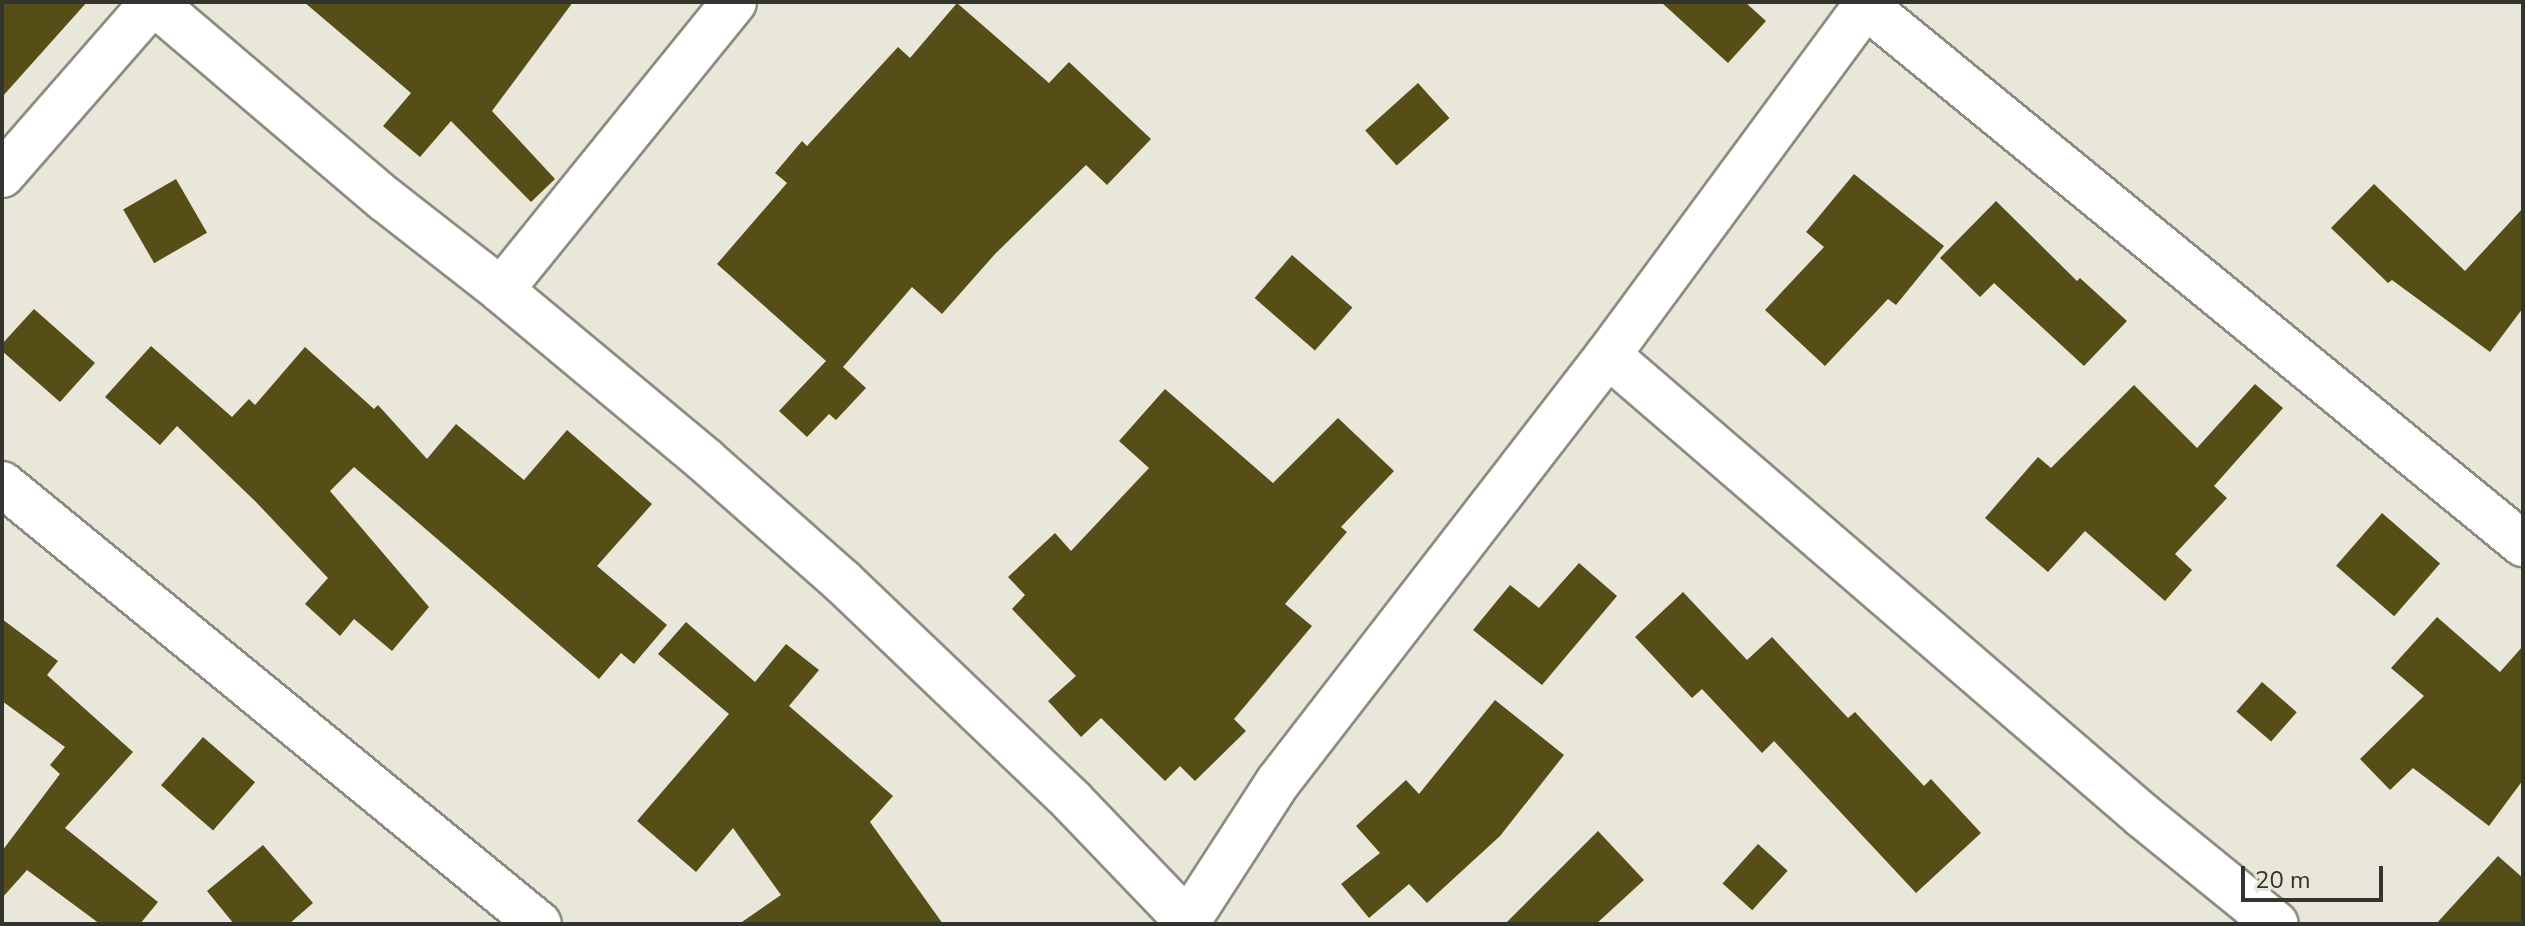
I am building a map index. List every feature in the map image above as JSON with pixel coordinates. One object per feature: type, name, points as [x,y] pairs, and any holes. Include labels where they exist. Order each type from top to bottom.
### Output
[{"type":"street","points":[[2,175],[153,2],[386,200],[501,290],[842,581],[1072,801],[1186,922],[1278,782],[1608,355],[1863,4],[2523,544]]},
{"type":"street","points":[[501,290],[734,2]]},
{"type":"street","points":[[1608,355],[2143,816],[2276,924]]},
{"type":"street","points":[[2,484],[539,924]]},
{"type":"building","points":[[2,2],[87,2],[2,97]]},
{"type":"building","points":[[304,2],[573,2],[492,111],[555,179],[531,202],[451,121],[420,157],[383,126],[411,93]]},
{"type":"building","points":[[1661,2],[1745,2],[1766,21],[1728,63]]},
{"type":"building","points":[[957,3],[1049,83],[1069,62],[1151,139],[1107,185],[1086,165],[995,254],[942,314],[912,287],[843,367],[866,388],[836,420],[829,414],[807,437],[779,411],[826,361],[717,264],[787,183],[775,173],[802,141],[807,146],[898,47],[910,58]]},
{"type":"building","points":[[1418,83],[1449,118],[1397,165],[1365,131]]},
{"type":"building","points":[[1854,174],[1944,246],[1896,305],[1888,299],[1825,366],[1765,310],[1824,247],[1806,232]]},
{"type":"building","points":[[176,179],[207,233],[154,263],[123,210]]},
{"type":"building","points":[[2374,184],[2465,271],[2523,208],[2523,308],[2490,352],[2392,280],[2388,283],[2331,228]]},
{"type":"building","points":[[1996,201],[2077,281],[2080,278],[2127,321],[2084,366],[1994,283],[1980,297],[1940,258]]},
{"type":"building","points":[[1292,255],[1352,307],[1315,351],[1255,298]]},
{"type":"building","points":[[34,309],[95,363],[60,402],[2,351],[2,344]]},
{"type":"building","points":[[151,346],[232,417],[249,399],[255,405],[305,347],[374,409],[378,405],[427,459],[456,424],[524,480],[567,430],[652,504],[597,566],[667,625],[634,664],[621,653],[599,679],[354,467],[330,491],[429,607],[392,651],[354,619],[340,636],[305,604],[328,578],[256,502],[177,426],[160,445],[105,397]]},
{"type":"building","points":[[2255,384],[2283,408],[2214,486],[2227,498],[2175,554],[2192,570],[2165,601],[2085,531],[2048,572],[1985,518],[2038,457],[2051,468],[2134,385],[2197,448]]},
{"type":"building","points":[[1165,389],[1273,483],[1338,418],[1394,471],[1341,527],[1347,532],[1285,604],[1312,626],[1234,719],[1246,731],[1195,781],[1180,766],[1165,781],[1101,718],[1081,737],[1048,701],[1076,676],[1012,609],[1025,595],[1008,577],[1055,533],[1071,551],[1149,468],[1119,441]]},
{"type":"building","points":[[2382,513],[2440,564],[2394,616],[2336,566]]},
{"type":"building","points":[[1579,563],[1617,596],[1542,685],[1473,630],[1510,585],[1539,608]]},
{"type":"building","points":[[1683,592],[1747,660],[1772,637],[1848,718],[1855,712],[1924,786],[1931,779],[1981,833],[1916,893],[1774,741],[1762,753],[1702,689],[1692,698],[1635,637]]},
{"type":"building","points":[[2437,617],[2500,672],[2523,646],[2523,780],[2489,826],[2413,768],[2390,790],[2360,759],[2424,696],[2391,668]]},
{"type":"building","points":[[2,619],[58,661],[47,675],[133,752],[65,828],[158,902],[140,924],[100,924],[27,870],[2,898],[2,851],[60,774],[50,765],[65,747],[2,701]]},
{"type":"building","points":[[686,622],[755,682],[786,644],[819,670],[789,706],[893,796],[870,822],[943,924],[739,924],[781,895],[733,828],[696,872],[637,821],[729,714],[658,654]]},
{"type":"building","points":[[2262,682],[2297,712],[2271,742],[2236,711]]},
{"type":"building","points":[[1495,700],[1564,755],[1500,836],[1427,903],[1409,884],[1369,918],[1341,884],[1380,853],[1356,826],[1406,780],[1419,794]]},
{"type":"building","points":[[203,737],[255,782],[213,831],[161,785]]},
{"type":"building","points":[[1598,831],[1644,880],[1596,924],[1505,924]]},
{"type":"building","points":[[1758,844],[1788,871],[1752,910],[1723,883]]},
{"type":"building","points":[[263,845],[313,903],[289,924],[234,924],[207,891]]},
{"type":"building","points":[[2498,856],[2523,878],[2523,924],[2436,924]]}]
